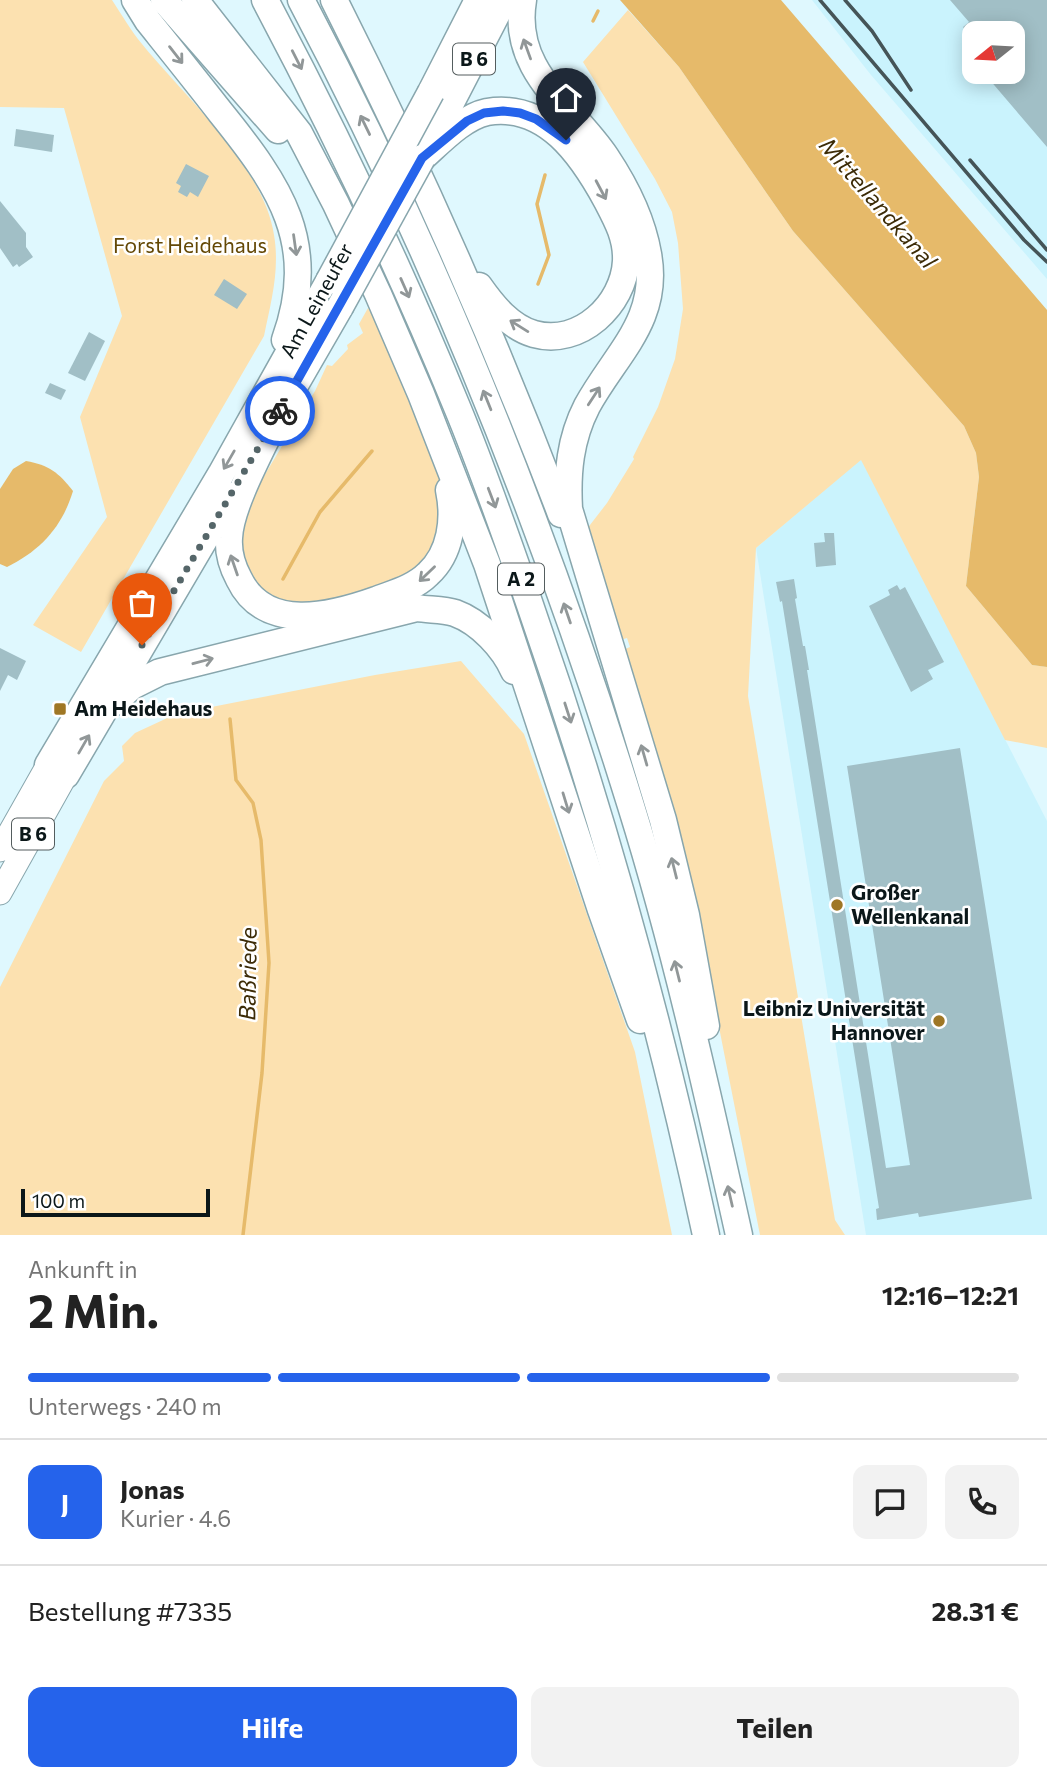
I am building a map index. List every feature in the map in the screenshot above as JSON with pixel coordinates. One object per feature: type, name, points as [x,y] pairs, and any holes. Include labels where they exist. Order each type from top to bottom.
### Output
[{"type":"highway","points":[[135,0],[148,21],[253,153],[278,193],[291,222],[296,249],[294,309],[270,408],[233,515],[228,548],[236,574],[251,597],[283,615],[312,617],[364,604],[402,590],[429,574],[443,553],[452,520],[450,494],[443,464],[421,394]]},
{"type":"highway","points":[[164,0],[294,148],[337,204]]},
{"type":"highway","points":[[195,0],[299,133],[337,204],[421,394],[487,564],[696,1188]]},
{"type":"highway","name":"A 2","points":[[265,0],[365,199],[427,337],[458,409],[506,538],[567,710],[604,828],[655,1016],[706,1235]]},
{"type":"highway","name":"A 2","points":[[301,0],[402,204],[456,324],[537,526],[632,808],[667,934],[739,1235]]},
{"type":"highway","points":[[334,0],[440,217],[525,419],[624,686],[663,820],[686,915],[710,1051],[721,1156]]},
{"type":"highway","name":"Am Leineufer","points":[[57,770],[101,713],[270,408],[328,281],[478,0]]},
{"type":"highway","name":"B 6","points":[[447,126],[504,0]]},
{"type":"highway","points":[[523,0],[520,15],[523,43],[534,67],[548,90],[606,156],[629,196],[641,224],[649,255],[649,301],[633,337],[587,407],[573,439],[567,476],[569,509],[597,608]]},
{"type":"highway","points":[[440,217],[476,283],[496,309],[521,329],[535,334],[552,336],[582,328],[594,321],[608,308],[624,278],[624,237],[589,168],[566,140],[536,119],[503,111],[484,113],[447,126]]},
{"type":"highway","name":"Am Leineufer","points":[[57,770],[270,408],[340,307],[422,158],[447,126]]},
{"type":"highway","points":[[101,713],[132,686],[160,673],[417,608],[455,613],[483,629],[510,662],[546,738]]},
{"type":"main road","name":"Am Leineufer","points":[[0,850],[57,770]]},
{"type":"main road","name":"Am Leineufer","points":[[0,893],[57,770]]},
{"type":"shaded area","points":[[812,0],[1047,0],[1047,279],[871,75]]},
{"type":"shaded area","name":"Leibniz Universität Hannover","points":[[861,459],[1047,821],[1047,1235],[866,1235],[756,548]]},
{"type":"green space","name":"Forst Heidehaus","points":[[0,0],[112,0],[138,39],[239,159],[267,209],[276,248],[272,298],[264,336],[81,652],[33,625],[107,517],[80,417],[122,316],[64,108],[0,107]]},
{"type":"green space","points":[[628,10],[679,67],[793,231],[964,426],[976,453],[979,477],[966,586],[1032,665],[1047,667],[1047,748],[1005,740],[861,460],[756,548],[748,696],[835,1220],[845,1235],[760,1235],[702,941],[623,650],[630,647],[627,638],[620,640],[583,534],[607,503],[634,459],[658,407],[675,359],[683,309],[678,243],[672,212],[655,179],[583,62]]},
{"type":"green space","points":[[368,308],[372,315],[377,313],[444,479],[437,553],[397,585],[301,609],[266,596],[243,567],[241,522],[246,506],[315,391],[327,365],[332,366],[348,349],[347,345],[363,333],[359,324]]},
{"type":"green space","points":[[461,661],[524,734],[635,1052],[672,1235],[0,1235],[0,987],[104,781],[124,761],[122,746],[135,733],[176,714]]},
{"type":"water","name":"Mittellandkanal","points":[[620,0],[781,0],[1047,310],[1047,667],[1032,665],[966,586],[979,477],[976,453],[964,426],[793,231],[679,67]]},
{"type":"water","points":[[26,461],[53,471],[73,491],[63,516],[49,536],[30,553],[7,567],[0,564],[0,489],[13,469]]},
{"type":"building","points":[[950,0],[1047,0],[1047,147],[993,84],[1026,84],[1026,21],[968,21]]},
{"type":"building","points":[[16,129],[54,135],[52,152],[14,146]]},
{"type":"building","points":[[186,164],[209,176],[198,197],[190,192],[187,197],[178,192],[181,186],[176,183]]},
{"type":"building","points":[[0,201],[26,233],[26,247],[33,257],[19,267],[17,264],[13,267],[0,248]]},
{"type":"building","points":[[224,279],[247,294],[237,309],[214,295]]},
{"type":"building","points":[[89,332],[105,341],[85,381],[68,373]]},
{"type":"building","points":[[50,383],[66,390],[61,400],[45,393]]},
{"type":"building","points":[[824,533],[834,533],[836,565],[816,567],[814,543],[825,542]]},
{"type":"building","points":[[794,579],[886,1168],[910,1165],[847,766],[960,748],[1032,1199],[919,1217],[918,1213],[877,1220],[876,1209],[879,1208],[873,1170],[782,601],[780,602],[776,582]]},
{"type":"building","points":[[897,585],[900,590],[905,587],[944,662],[928,670],[933,679],[911,692],[869,606],[890,595],[888,590]]},
{"type":"building","points":[[0,648],[26,661],[17,680],[8,675],[0,691]]},
{"type":"waterway","name":"Baßriede","points":[[593,21],[598,11]]},
{"type":"waterway","name":"Baßriede","points":[[538,284],[549,255],[537,204],[545,175]]},
{"type":"waterway","name":"Baßriede","points":[[283,579],[320,512],[372,451]]},
{"type":"waterway","name":"Baßriede","points":[[230,719],[236,780],[253,803],[261,840],[269,963],[262,1073],[243,1235]]},
{"type":"railway","points":[[820,0],[1024,240],[1047,262]]},
{"type":"railway","points":[[845,0],[872,31],[911,90]]},
{"type":"railway","points":[[970,160],[1047,250]]},
{"type":"way so far","points":[[142,645],[280,411]]},
{"type":"place","name":"Am Heidehaus","points":[[60,709]]},
{"type":"place","name":"Großer Wellenkanal","points":[[837,905]]},
{"type":"place","name":"Leibniz Universität Hannover","points":[[939,1021]]},
{"type":"route","points":[[280,411],[422,158],[467,121],[484,113],[520,113],[536,119],[566,140]]}]
